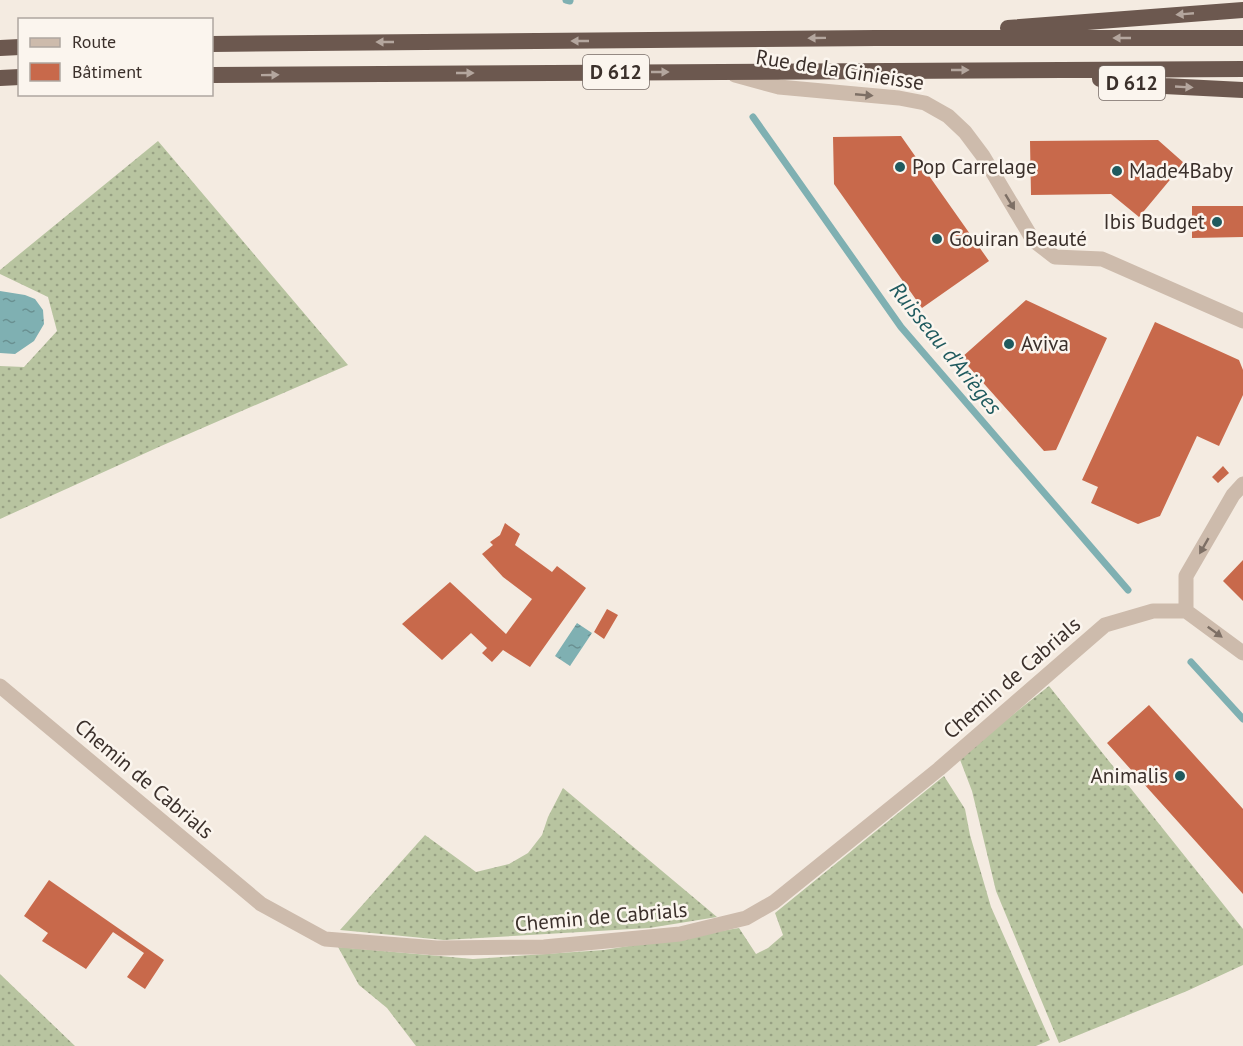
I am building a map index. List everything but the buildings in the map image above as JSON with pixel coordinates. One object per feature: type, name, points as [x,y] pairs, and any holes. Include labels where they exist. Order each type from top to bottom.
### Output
[{"type":"highway","name":"D 612","points":[[876,38],[1243,10]]},
{"type":"highway","name":"D 612","points":[[213,44],[876,38],[1243,38]]},
{"type":"highway","points":[[0,48],[18,47]]},
{"type":"highway","name":"D 612","points":[[213,75],[1243,69]]},
{"type":"highway","name":"D 612","points":[[1021,70],[1164,86],[1243,90]]},
{"type":"highway","points":[[0,78],[18,77]]},
{"type":"street","name":"Rue de la Ginieisse","points":[[724,72],[779,87],[899,98],[925,103],[948,116],[965,132],[983,156],[1033,240],[1055,256],[1102,259],[1243,321]]},
{"type":"street","points":[[1243,484],[1233,495],[1186,576],[1186,611],[1243,653]]},
{"type":"street","name":"Chemin de Cabrials","points":[[0,687],[261,904],[325,939],[437,948],[544,947],[680,934],[746,918],[774,902],[939,769],[1105,625],[1153,611],[1186,611]]},
{"type":"green space","points":[[158,141],[348,365],[0,519],[0,366],[24,367],[57,331],[48,297],[0,274],[0,270]]},
{"type":"green space","points":[[1049,686],[1243,929],[1243,965],[1187,991],[1059,1043],[996,891],[972,791],[959,757]]},
{"type":"green space","points":[[944,776],[965,809],[970,835],[991,907],[1050,1040],[1036,1046],[416,1046],[387,1008],[359,985],[338,947],[473,959],[604,950],[739,928],[756,954],[768,948],[783,935],[775,913]]},
{"type":"green space","points":[[563,788],[717,917],[649,928],[444,940],[340,930],[425,835],[476,872],[509,864],[528,853],[542,835],[548,817]]},
{"type":"green space","points":[[0,974],[75,1046],[0,1046]]},
{"type":"water","points":[[0,291],[35,299],[43,310],[44,324],[34,341],[15,354],[0,353]]},
{"type":"water","points":[[577,623],[592,633],[570,666],[555,656]]},
{"type":"waterway","name":"Ruisseau d'Arièges","points":[[566,0],[570,1]]},
{"type":"waterway","name":"Ruisseau d'Arièges","points":[[753,117],[901,327],[1128,590]]},
{"type":"waterway","name":"Ruisseau d'Arièges","points":[[1191,662],[1243,719]]},
{"type":"place","name":"Pop Carrelage","points":[[900,167]]},
{"type":"place","name":"Made4Baby","points":[[1117,171]]},
{"type":"place","name":"Ibis Budget","points":[[1217,222]]},
{"type":"place","name":"Gouiran Beauté","points":[[937,239]]},
{"type":"place","name":"Aviva","points":[[1009,344]]},
{"type":"place","name":"Animalis","points":[[1180,776]]}]
